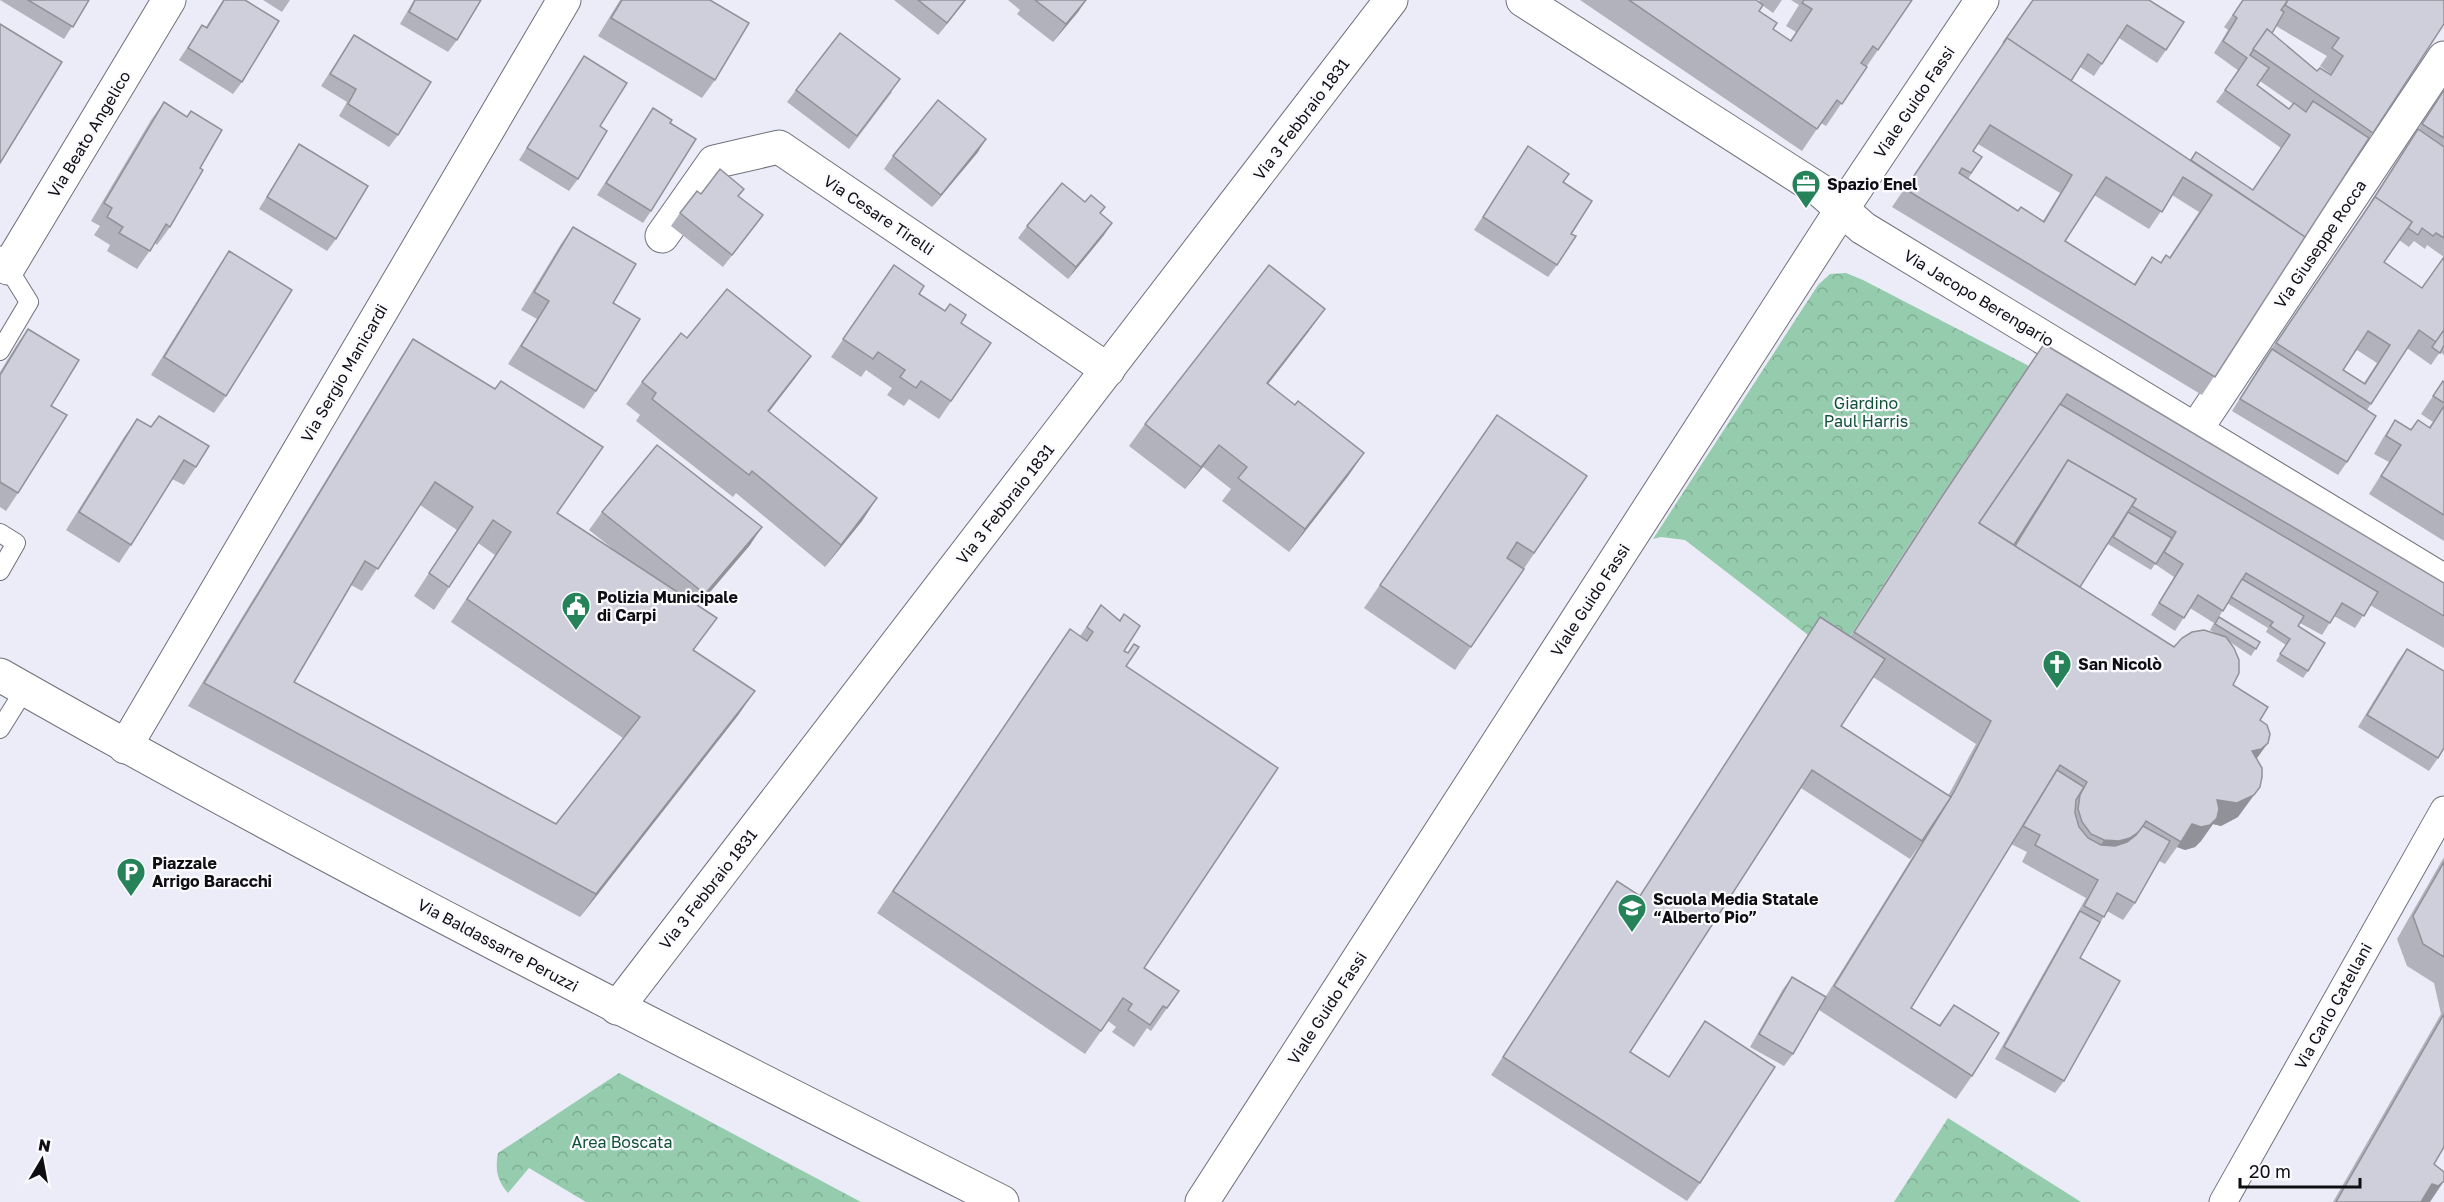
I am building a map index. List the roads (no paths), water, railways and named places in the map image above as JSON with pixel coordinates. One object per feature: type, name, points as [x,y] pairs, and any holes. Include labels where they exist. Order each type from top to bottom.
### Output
[{"type":"street","name":"Via Beato Angelico","points":[[4,266],[169,0]]},
{"type":"street","name":"Via Sergio Manicardi","points":[[124,747],[564,0]]},
{"type":"street","name":"Via 3 Febbraio 1831","points":[[617,1008],[1391,0]]},
{"type":"street","name":"Via Jacopo Berengario","points":[[1523,0],[1821,191],[1863,228],[2444,581]]},
{"type":"street","name":"Viale Guido Fassi","points":[[1202,1202],[1842,209],[1982,0]]},
{"type":"street","name":"Via Giuseppe Rocca","points":[[2196,429],[2444,58]]},
{"type":"street","name":"Via Cesare Tirelli","points":[[662,236],[714,162],[779,147],[1108,370]]},
{"type":"street","name":"Via Baldassarre Peruzzi","points":[[12,682],[124,747],[617,1008],[1002,1202]]},
{"type":"street","name":"Via Carlo Catellani","points":[[2223,1202],[2444,810]]},
{"type":"lane","points":[[0,351],[29,302],[4,266]]},
{"type":"lane","points":[[0,533],[16,543],[0,571]]},
{"type":"lane","points":[[0,729],[12,682]]},
{"type":"place","name":"Spazio Enel","points":[[1806,210]]},
{"type":"place","name":"Polizia Municipale di Carpi","points":[[576,632]]},
{"type":"place","name":"San Nicolò","points":[[2057,690]]},
{"type":"place","name":"Piazzale Arrigo Baracchi","points":[[131,898]]},
{"type":"place","name":"Scuola Media Statale “Alberto Pio”","points":[[1632,934]]},
{"type":"park label","name":"Giardino Paul Harris","points":[[1866,412]]},
{"type":"park label","name":"Area Boscata","points":[[622,1142]]}]
